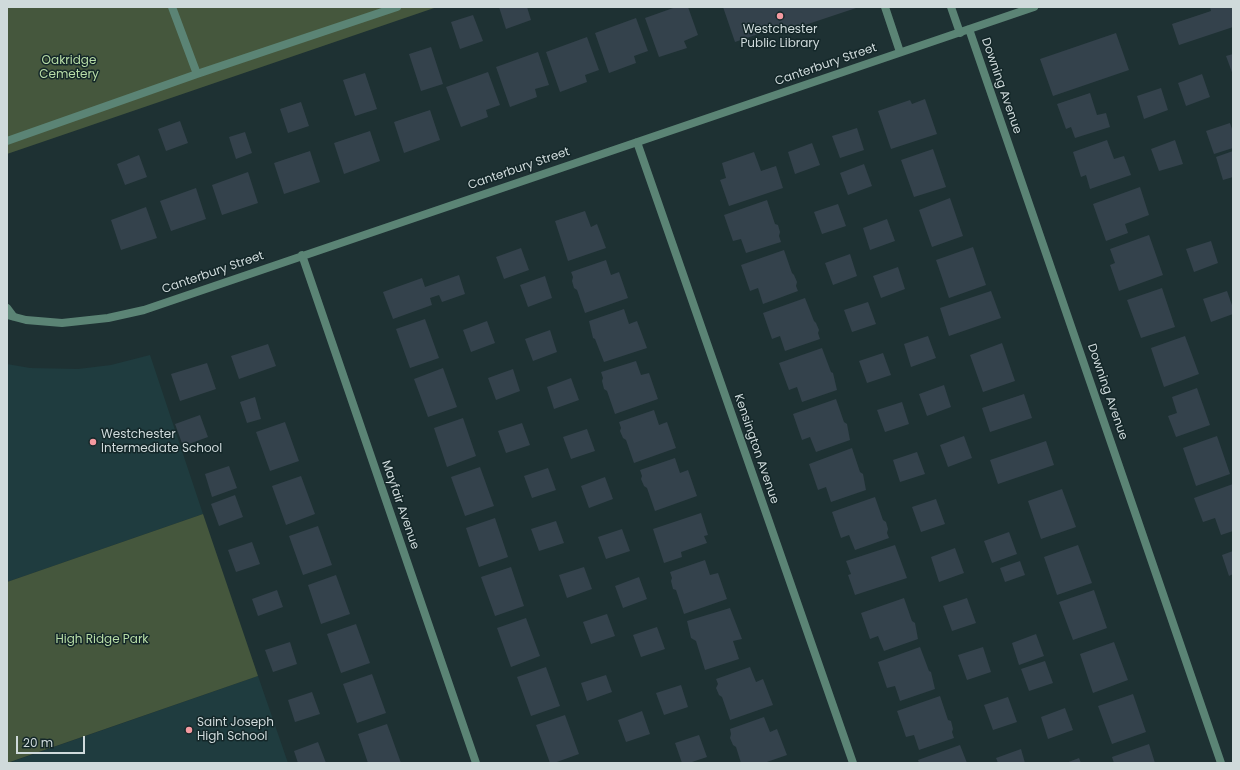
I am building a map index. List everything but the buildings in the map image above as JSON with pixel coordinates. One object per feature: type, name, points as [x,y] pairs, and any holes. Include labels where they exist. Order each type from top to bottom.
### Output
[{"type":"street","points":[[172,7],[198,74]]},
{"type":"street","points":[[7,141],[198,74],[397,7]]},
{"type":"street","points":[[885,7],[900,52]]},
{"type":"street","points":[[951,7],[960,33]]},
{"type":"street","name":"Canterbury Street","points":[[10,316],[26,320],[62,323],[108,318],[144,310],[1034,7]]},
{"type":"street","name":"Downing Avenue","points":[[969,30],[1221,763]]},
{"type":"street","name":"Kensington Avenue","points":[[637,142],[852,763]]},
{"type":"street","name":"Mayfair Avenue","points":[[302,256],[476,763]]},
{"type":"street","points":[[7,308],[10,316]]},
{"type":"shaded area","name":"Westchester Intermediate School","points":[[150,355],[203,514],[7,582],[7,364],[30,368],[78,369],[111,365]]},
{"type":"shaded area","name":"Saint Joseph High School","points":[[258,676],[288,763],[8,763]]},
{"type":"green space","name":"Oakridge Cemetery","points":[[7,7],[437,7],[7,154]]},
{"type":"green space","name":"High Ridge Park","points":[[203,514],[258,676],[7,763],[7,582]]},
{"type":"place","name":"Westchester Public Library","points":[[780,16]]},
{"type":"place","name":"Westchester Intermediate School","points":[[93,442]]},
{"type":"place","name":"Saint Joseph High School","points":[[189,730]]}]
